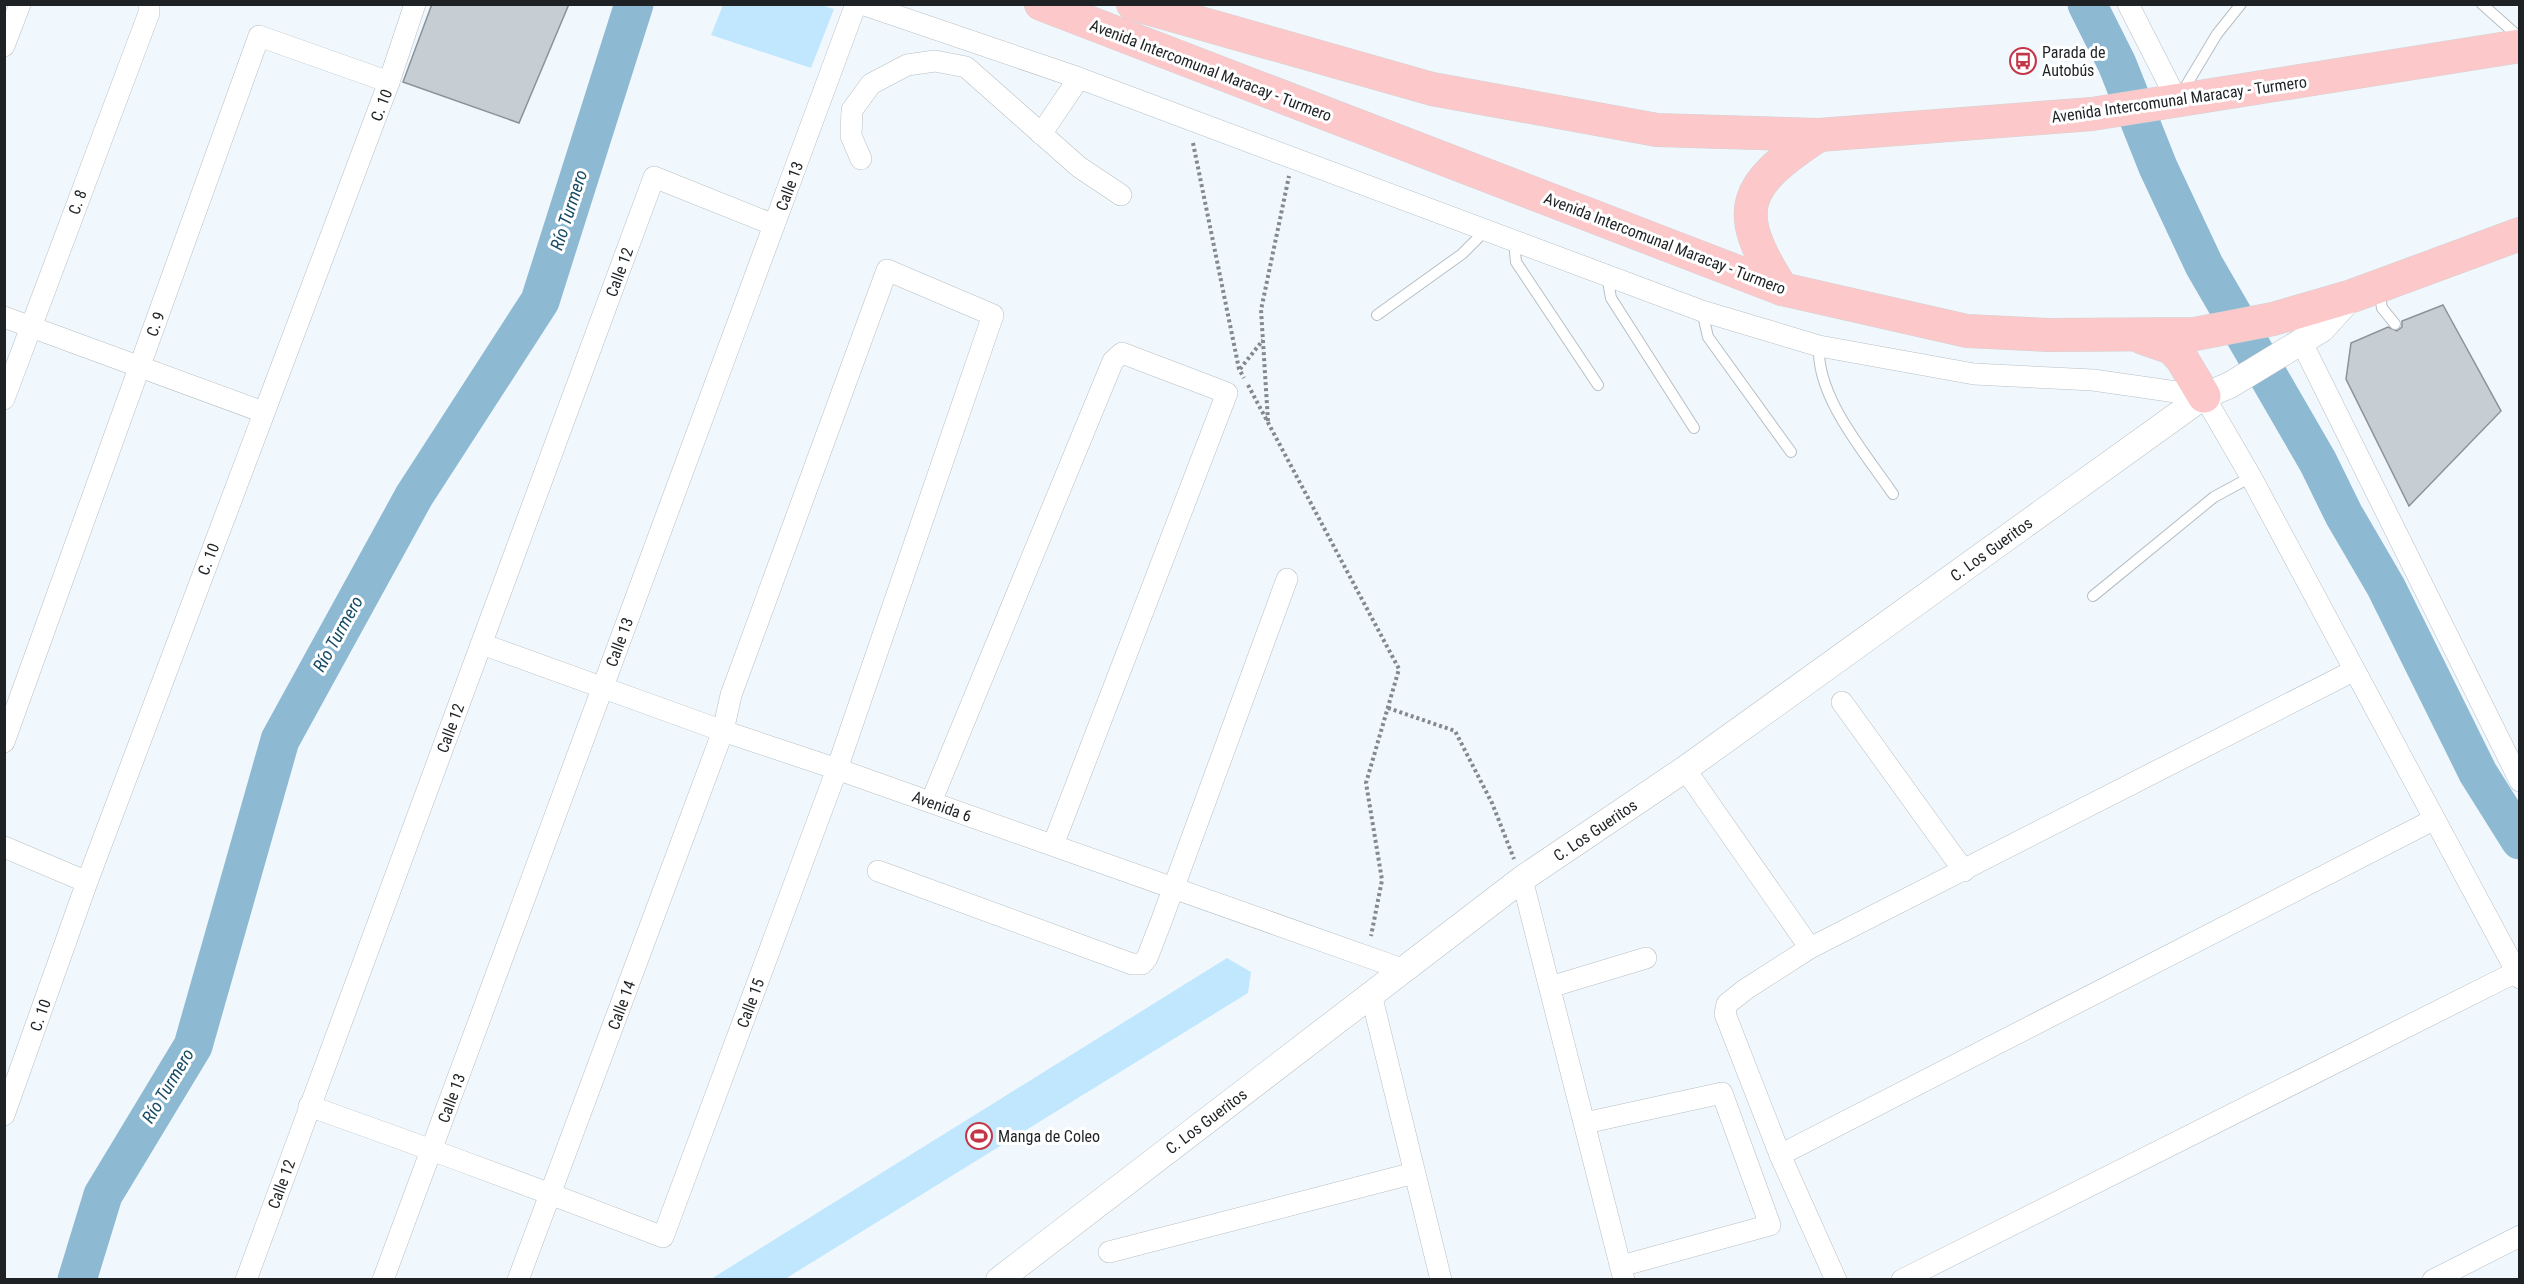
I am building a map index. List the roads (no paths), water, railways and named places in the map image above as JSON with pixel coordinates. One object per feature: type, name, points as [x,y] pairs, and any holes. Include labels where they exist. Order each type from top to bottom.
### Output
[{"type":"main road","name":"Avenida Intercomunal Maracay - Turmero","points":[[1041,4],[1782,289],[1967,331],[2139,336],[2195,334],[2273,319],[2365,291],[2520,234]]},
{"type":"main road","name":"Avenida Intercomunal Maracay - Turmero","points":[[1133,4],[1432,89],[1657,130],[1819,135],[2092,114],[2325,79],[2520,46]]},
{"type":"main road","points":[[1782,289],[1763,261],[1749,224],[1754,194],[1782,160],[1819,135]]},
{"type":"main road","points":[[2139,336],[2172,348],[2217,391]]},
{"type":"street","points":[[4,46],[20,4]]},
{"type":"street","name":"C. 8","points":[[4,399],[149,13],[150,4]]},
{"type":"street","name":"C. 10","points":[[4,1115],[87,882],[389,82],[415,4]]},
{"type":"street","name":"Calle 13","points":[[384,1280],[856,4]]},
{"type":"street","points":[[862,4],[1079,78],[1702,311],[1819,346],[1974,374],[2093,380],[2217,391],[2251,477],[2518,975],[1902,1280]]},
{"type":"street","points":[[2128,4],[2163,103]]},
{"type":"street","name":"C. 9","points":[[4,742],[259,36],[389,82]]},
{"type":"street","points":[[861,159],[851,136],[852,110],[871,84],[907,65],[935,60],[966,67],[1079,167],[1120,195]]},
{"type":"street","points":[[1041,134],[1079,78]]},
{"type":"street","name":"Calle 12","points":[[246,1280],[654,177],[774,225]]},
{"type":"street","name":"Calle 14","points":[[518,1280],[723,731],[731,695],[887,270],[993,315],[837,769]]},
{"type":"street","name":"C. Los Gueritos","points":[[999,1280],[1522,879],[1685,769],[2217,391],[2322,329],[2365,291]]},
{"type":"street","points":[[4,316],[263,412]]},
{"type":"street","points":[[2294,346],[2520,781]]},
{"type":"street","points":[[931,802],[1113,361],[1122,353],[1227,393],[1053,845]]},
{"type":"street","points":[[878,871],[1132,964],[1142,964],[1147,958],[1287,579]]},
{"type":"street","name":"Avenida 6","points":[[482,644],[1402,969]]},
{"type":"street","points":[[1836,1280],[1780,1155],[1725,1014],[1727,1004],[1746,989],[1810,948],[2353,671]]},
{"type":"street","points":[[1842,702],[1964,871]]},
{"type":"street","name":"Calle 15","points":[[551,1194],[663,1237],[837,769]]},
{"type":"street","points":[[1685,769],[1810,948]]},
{"type":"street","points":[[1780,1155],[2433,820]]},
{"type":"street","points":[[4,847],[87,882]]},
{"type":"street","points":[[1522,879],[1623,1273],[1770,1225],[1722,1093],[1585,1124]]},
{"type":"street","points":[[1550,987],[1646,958]]},
{"type":"street","points":[[1371,994],[1441,1280]]},
{"type":"street","points":[[309,1106],[551,1194]]},
{"type":"street","points":[[1109,1252],[1414,1173]]},
{"type":"street","points":[[2433,1280],[2520,1236]]},
{"type":"lane","points":[[2163,103],[2241,4]]},
{"type":"lane","points":[[2482,4],[2520,38]]},
{"type":"lane","points":[[1377,315],[1462,254],[1486,230]]},
{"type":"lane","points":[[1514,242],[1516,262],[1598,385]]},
{"type":"lane","points":[[1607,276],[1611,298],[1694,428]]},
{"type":"lane","points":[[2365,291],[2394,324]]},
{"type":"lane","points":[[1702,311],[1708,337],[1791,452]]},
{"type":"lane","points":[[1819,346],[1818,359],[1824,385],[1844,421],[1893,494]]},
{"type":"lane","points":[[2094,596],[2214,497],[2251,477]]},
{"type":"waterway","name":"Río Turmero","points":[[77,1280],[103,1195],[193,1046],[280,740],[414,496],[540,301],[634,4]]},
{"type":"waterway","points":[[2087,4],[2117,64],[2158,167],[2204,265],[2318,462],[2344,515],[2386,587],[2478,773],[2520,840]]},
{"type":"place","name":"Parada de Autobús","points":[[2023,61]]},
{"type":"place","name":"Manga de Coleo","points":[[979,1136]]}]
